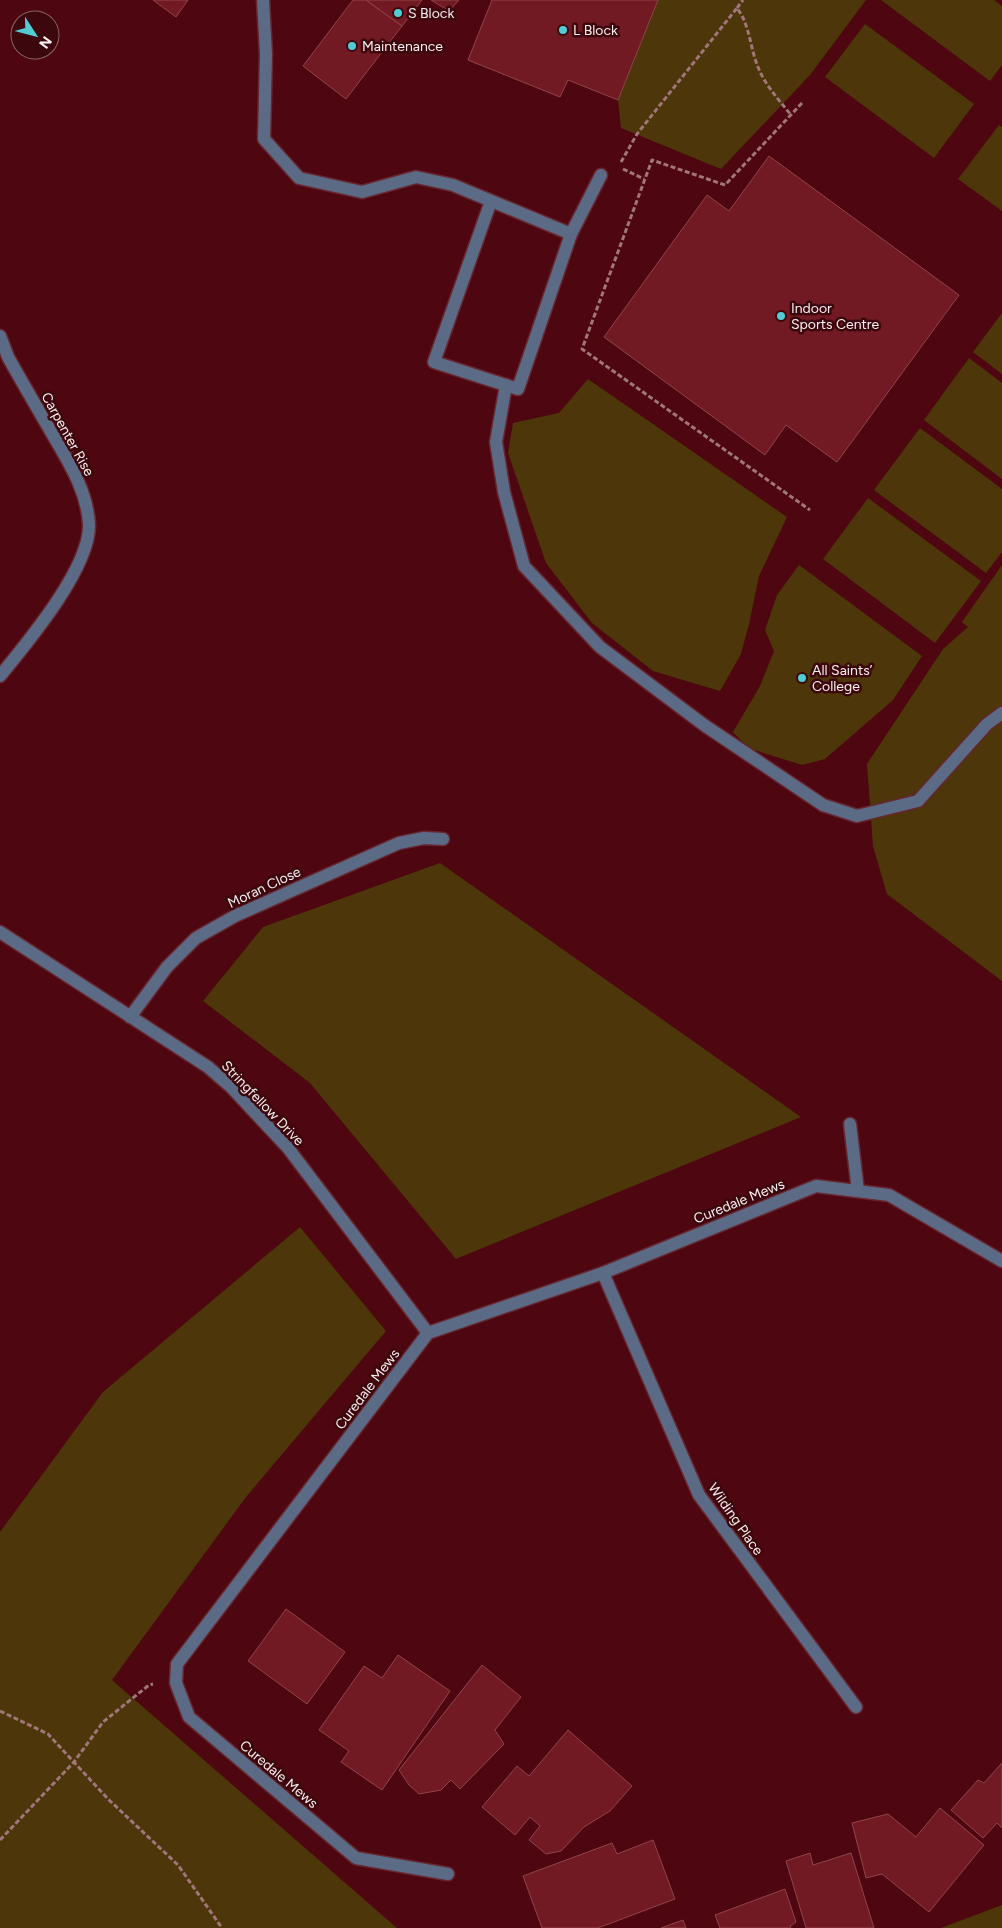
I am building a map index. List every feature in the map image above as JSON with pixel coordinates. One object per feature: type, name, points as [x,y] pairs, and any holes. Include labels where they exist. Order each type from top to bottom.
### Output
[{"type":"street","points":[[262,0],[266,54],[264,139],[299,178],[362,192],[416,177],[453,185],[571,234]]},
{"type":"street","points":[[491,201],[434,362],[518,390],[571,234],[601,175]]},
{"type":"street","name":"Carpenter Rise","points":[[0,336],[8,357],[77,477],[86,502],[89,526],[85,547],[75,572],[54,604],[0,676]]},
{"type":"street","points":[[506,385],[496,442],[504,492],[524,566],[600,647],[704,725],[823,805],[857,816],[918,801],[987,724],[1002,712]]},
{"type":"street","name":"Moran Close","points":[[130,1017],[167,967],[196,938],[236,916],[399,843],[424,838],[444,839]]},
{"type":"street","name":"Stringfellow Drive","points":[[0,932],[208,1067],[231,1087],[288,1148],[428,1333]]},
{"type":"street","points":[[850,1124],[858,1191]]},
{"type":"street","name":"Curedale Mews","points":[[448,1874],[356,1858],[189,1717],[176,1683],[177,1664],[428,1333],[603,1273],[816,1186],[889,1195],[1002,1261]]},
{"type":"street","name":"Wilding Place","points":[[603,1273],[699,1495],[856,1707]]},
{"type":"path","points":[[644,179],[618,167],[637,134],[743,0]]},
{"type":"path","points":[[737,8],[743,16],[758,68],[775,96],[791,114]]},
{"type":"path","points":[[802,103],[725,185],[652,160],[582,349],[810,510]]},
{"type":"path","points":[[0,1840],[74,1762],[103,1722],[149,1685],[176,1683]]},
{"type":"path","points":[[0,1711],[48,1734],[108,1799],[178,1865],[222,1928]]},
{"type":"shaded area","points":[[658,0],[866,0],[810,75],[721,169],[621,128],[618,100]]},
{"type":"shaded area","points":[[881,0],[994,0],[1002,6],[1002,65],[990,81]]},
{"type":"shaded area","points":[[865,24],[974,104],[934,158],[825,77]]},
{"type":"shaded area","points":[[999,125],[1002,127],[1002,211],[958,179]]},
{"type":"shaded area","points":[[1002,313],[1002,374],[973,352]]},
{"type":"shaded area","points":[[969,358],[1002,383],[1002,479],[924,420]]},
{"type":"shaded area","points":[[588,379],[787,517],[759,576],[741,654],[720,691],[653,671],[592,623],[546,563],[508,453],[513,423],[559,413]]},
{"type":"shaded area","points":[[920,428],[1002,489],[1002,552],[986,573],[874,490]]},
{"type":"shaded area","points":[[868,498],[981,581],[935,643],[823,559]]},
{"type":"shaded area","points":[[799,565],[922,656],[893,700],[825,759],[802,765],[748,748],[733,732],[760,686],[774,651],[765,630],[777,595]]},
{"type":"shaded area","points":[[1002,565],[1002,981],[887,894],[873,846],[867,764],[943,649],[968,627],[962,622]]},
{"type":"shaded area","points":[[440,863],[801,1117],[456,1259],[310,1083],[203,1001],[263,927]]},
{"type":"shaded area","points":[[300,1227],[386,1331],[246,1497],[112,1680],[397,1928],[0,1928],[0,1532],[103,1392]]},
{"type":"shaded area","points":[[1002,1905],[1002,1928],[941,1928]]},
{"type":"building","points":[[153,0],[188,0],[176,17]]},
{"type":"building","name":"Maintenance","points":[[353,0],[366,0],[402,26],[346,99],[303,66]]},
{"type":"building","name":"S Block","points":[[366,0],[422,0],[402,26]]},
{"type":"building","points":[[431,0],[459,0],[449,11]]},
{"type":"building","name":"L Block","points":[[492,0],[658,0],[618,100],[568,80],[560,97],[468,60]]},
{"type":"building","name":"Indoor Sports Centre","points":[[769,156],[959,295],[837,462],[786,425],[765,455],[604,337],[707,195],[729,211]]},
{"type":"building","points":[[286,1609],[345,1652],[307,1704],[248,1661]]},
{"type":"building","points":[[398,1655],[450,1691],[382,1790],[341,1762],[349,1751],[319,1730],[364,1666],[382,1678]]},
{"type":"building","points":[[482,1665],[521,1697],[495,1730],[504,1744],[460,1789],[451,1780],[441,1790],[419,1794],[409,1785],[399,1770]]},
{"type":"building","points":[[568,1730],[632,1786],[610,1811],[584,1827],[561,1851],[546,1854],[529,1840],[540,1826],[530,1817],[515,1835],[482,1807],[517,1766],[529,1776]]},
{"type":"building","points":[[1002,1763],[1002,1828],[997,1823],[983,1838],[951,1810],[978,1780],[984,1783]]},
{"type":"building","points":[[940,1808],[984,1845],[929,1912],[882,1874],[866,1878],[852,1823],[888,1814],[916,1837]]},
{"type":"building","points":[[653,1840],[675,1899],[598,1928],[542,1928],[523,1876],[612,1843],[617,1854]]},
{"type":"building","points":[[810,1853],[813,1865],[851,1853],[874,1928],[806,1928],[786,1861]]},
{"type":"building","points":[[785,1889],[796,1922],[790,1926],[791,1928],[720,1928],[715,1915]]},
{"type":"building","points":[[683,1920],[686,1928],[661,1928]]},
{"type":"place","name":"S Block","points":[[398,13]]},
{"type":"place","name":"L Block","points":[[563,30]]},
{"type":"place","name":"Maintenance","points":[[352,46]]},
{"type":"place","name":"Indoor Sports Centre","points":[[781,316]]},
{"type":"place","name":"All Saints’ College","points":[[802,678]]}]
